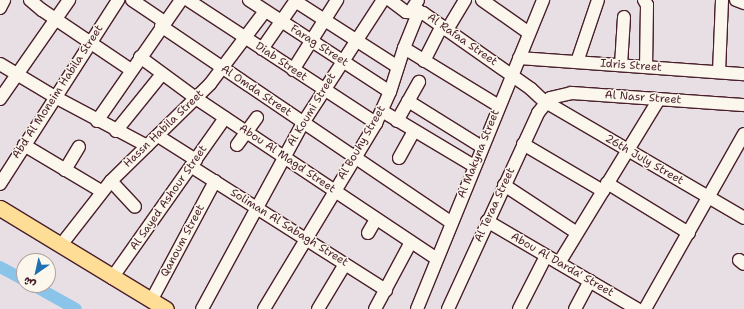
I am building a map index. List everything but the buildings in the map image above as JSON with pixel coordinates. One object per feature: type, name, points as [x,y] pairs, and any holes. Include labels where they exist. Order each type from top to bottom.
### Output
[{"type":"main road","points":[[0,208],[112,278],[166,309]]},
{"type":"street","points":[[0,8],[4,0]]},
{"type":"street","points":[[30,0],[55,20],[131,70]]},
{"type":"street","points":[[0,99],[69,0]]},
{"type":"street","name":"Abd Al Moneim Habila Street","points":[[0,184],[118,0]]},
{"type":"street","name":"Al Omda Street","points":[[132,0],[224,69],[451,222]]},
{"type":"street","points":[[97,121],[181,0]]},
{"type":"street","name":"Diab Street","points":[[188,0],[292,70],[376,123]]},
{"type":"street","name":"Farag Street","points":[[249,0],[390,92]]},
{"type":"street","points":[[292,70],[337,0]]},
{"type":"street","name":"Al Koumi Street","points":[[202,309],[256,207],[303,123],[383,0]]},
{"type":"street","name":"Al Rafaa Street","points":[[390,0],[416,8],[512,75],[544,101]]},
{"type":"street","points":[[424,61],[444,28],[465,0]]},
{"type":"street","points":[[482,0],[529,33]]},
{"type":"street","name":"Al Makyna Street","points":[[418,309],[451,222],[543,0]]},
{"type":"street","points":[[577,62],[598,0]]},
{"type":"street","points":[[645,0],[646,67]]},
{"type":"street","points":[[719,72],[722,0]]},
{"type":"street","points":[[736,0],[744,3]]},
{"type":"street","points":[[262,49],[296,1],[398,67]]},
{"type":"street","name":"Al Bouhy Street","points":[[264,309],[305,238],[376,123],[390,92],[416,8]]},
{"type":"street","name":"Hassn Habila Street","points":[[61,245],[111,181],[197,99],[224,69],[266,11]]},
{"type":"street","points":[[621,65],[624,17]]},
{"type":"street","points":[[404,48],[499,106]]},
{"type":"street","name":"Abou Al Magd Street","points":[[140,57],[197,99],[437,259]]},
{"type":"street","name":"Idris Street","points":[[519,58],[744,74]]},
{"type":"street","points":[[0,64],[97,121],[147,146]]},
{"type":"street","points":[[116,131],[162,74]]},
{"type":"street","points":[[396,121],[419,82]]},
{"type":"street","name":"Al Nasr Street","points":[[544,101],[557,95],[571,93],[744,105]]},
{"type":"street","points":[[559,263],[659,99]]},
{"type":"street","points":[[408,101],[482,147]]},
{"type":"street","name":"Al Teraa Street","points":[[448,309],[487,221],[544,101]]},
{"type":"street","name":"26th July Street","points":[[544,101],[744,218]]},
{"type":"street","points":[[382,111],[396,121],[414,131],[419,132],[474,166]]},
{"type":"street","points":[[237,145],[257,117]]},
{"type":"street","name":"Al Sayed Ashour Street","points":[[112,278],[225,118]]},
{"type":"street","points":[[399,158],[414,131]]},
{"type":"street","name":"Soliman Al Sabagh Street","points":[[158,136],[215,181],[386,290]]},
{"type":"street","points":[[645,309],[710,198],[743,137]]},
{"type":"street","points":[[523,144],[689,233]]},
{"type":"street","points":[[24,145],[102,192]]},
{"type":"street","points":[[65,170],[79,146]]},
{"type":"street","points":[[111,181],[135,207]]},
{"type":"street","name":"Qanoum Street","points":[[151,301],[215,181]]},
{"type":"street","points":[[504,185],[577,233]]},
{"type":"street","points":[[368,233],[376,219]]},
{"type":"street","name":"Abou Al Darda' Street","points":[[487,221],[637,309]]},
{"type":"street","points":[[374,309],[386,290],[411,242]]},
{"type":"street","points":[[519,309],[546,256]]},
{"type":"street","points":[[318,309],[345,264]]},
{"type":"street","points":[[575,309],[590,281]]},
{"type":"waterway","points":[[0,267],[16,276]]},
{"type":"waterway","points":[[47,293],[76,309]]}]
